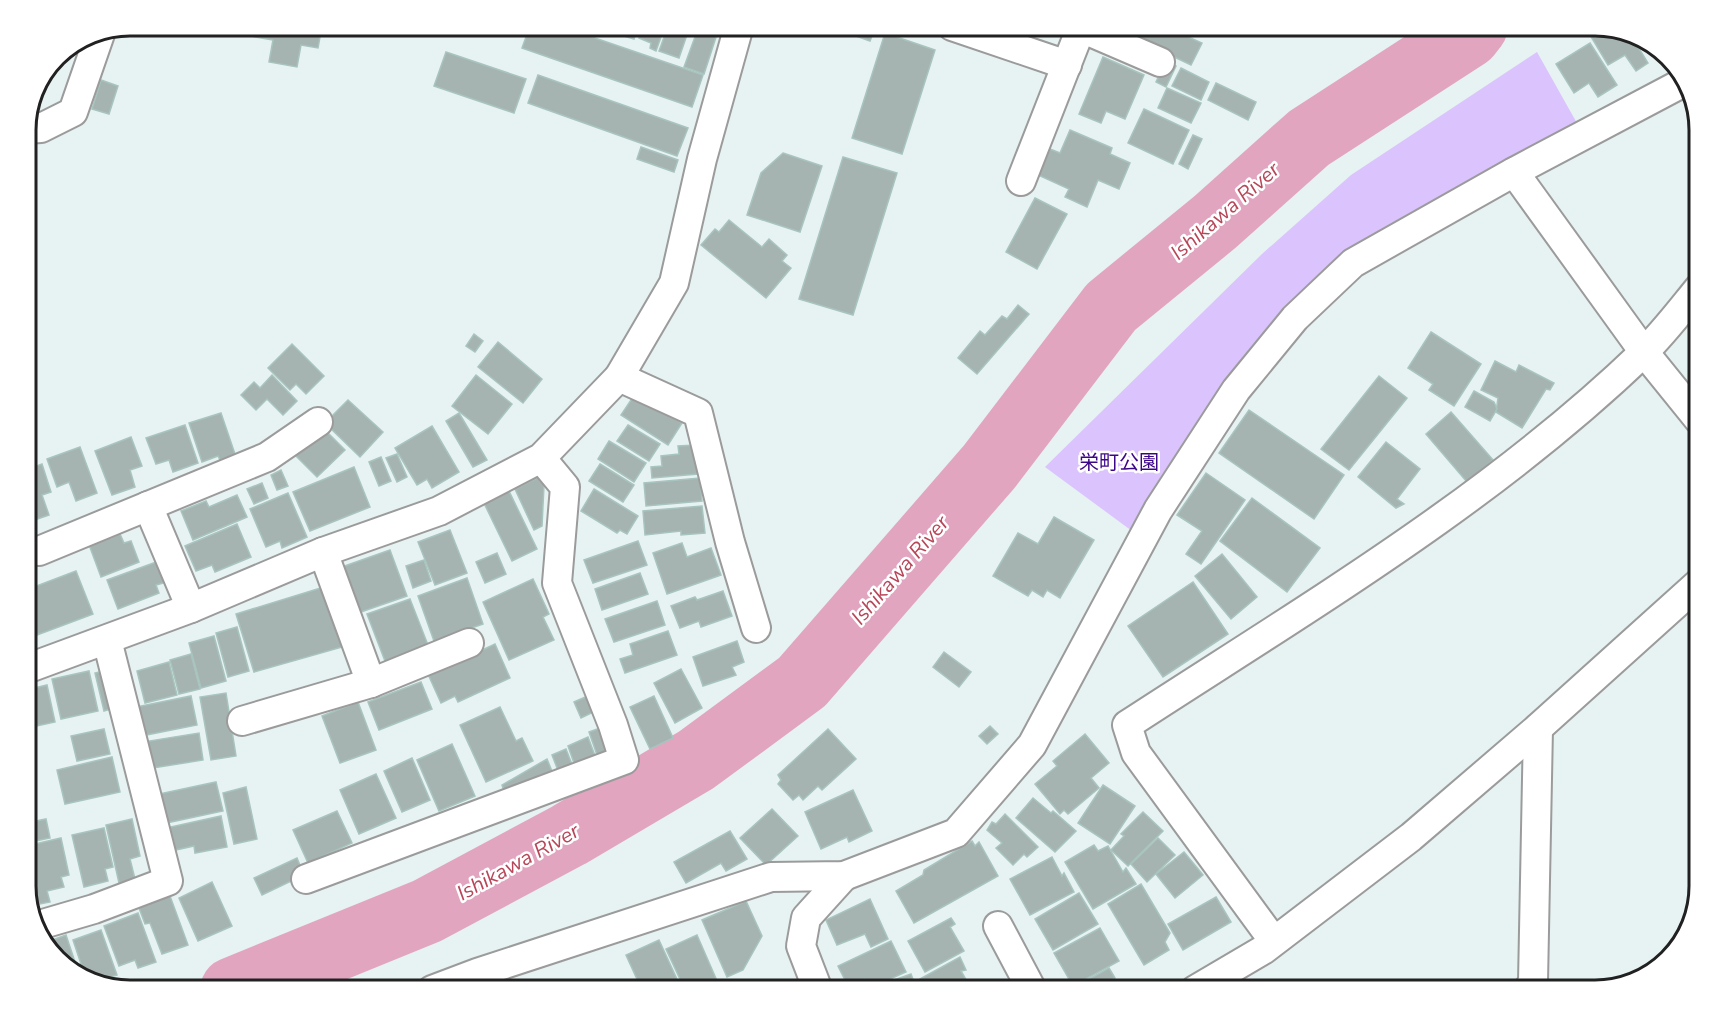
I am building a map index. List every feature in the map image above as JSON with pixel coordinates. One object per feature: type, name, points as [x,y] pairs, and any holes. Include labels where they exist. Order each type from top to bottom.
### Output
[{"type":"street","points":[[36,665],[191,608],[323,552],[439,511],[541,458],[619,377],[674,283],[702,159],[736,36]]},
{"type":"street","points":[[981,36],[1067,65]]},
{"type":"street","points":[[1021,181],[1078,36]]},
{"type":"street","points":[[1100,36],[1161,62]]},
{"type":"street","points":[[36,128],[73,112],[97,42]]},
{"type":"street","points":[[458,980],[771,877],[844,876],[956,833],[1032,745],[1158,510],[1236,390],[1294,318],[1353,263],[1514,172],[1677,86]]},
{"type":"street","points":[[1514,172],[1644,352],[1689,408]]},
{"type":"street","points":[[1273,940],[1136,753],[1127,725],[1426,531],[1522,460],[1644,352],[1689,300]]},
{"type":"street","points":[[619,377],[698,413],[730,542],[756,628]]},
{"type":"street","points":[[39,551],[267,457],[318,422]]},
{"type":"street","points":[[306,879],[624,760],[613,724],[557,583],[565,487],[541,458]]},
{"type":"street","points":[[148,506],[191,608]]},
{"type":"street","points":[[323,552],[371,683]]},
{"type":"street","points":[[1212,980],[1263,950],[1273,940],[1411,837],[1538,728],[1689,592]]},
{"type":"street","points":[[44,924],[94,909],[168,881],[107,640]]},
{"type":"street","points":[[242,721],[371,683],[469,643]]},
{"type":"street","points":[[1533,980],[1538,728]]},
{"type":"street","points":[[814,980],[801,946],[806,918],[844,876]]},
{"type":"street","points":[[998,926],[1027,980]]},
{"type":"green space","name":"栄町公園","points":[[1537,52],[1578,125],[1347,253],[1132,531],[1045,467],[1262,254],[1351,175]]},
{"type":"building","points":[[250,36],[320,36],[318,48],[301,45],[297,67],[269,62],[273,40]]},
{"type":"building","points":[[526,36],[589,36],[703,75],[692,107],[522,48]]},
{"type":"building","points":[[640,36],[661,36],[656,51],[650,48],[651,43],[639,38]]},
{"type":"building","points":[[664,36],[687,36],[679,58],[659,51]]},
{"type":"building","points":[[695,36],[716,36],[704,74],[684,67]]},
{"type":"building","points":[[856,36],[872,36],[870,41]]},
{"type":"building","points":[[884,36],[894,36],[935,50],[902,154],[852,138]]},
{"type":"building","points":[[1130,36],[1186,36],[1202,43],[1191,65]]},
{"type":"building","points":[[1591,36],[1619,39],[1631,43],[1638,47],[1648,63],[1636,71],[1625,55],[1608,65]]},
{"type":"building","points":[[1590,43],[1617,85],[1598,97],[1589,83],[1574,93],[1556,64]]},
{"type":"building","points":[[446,52],[526,79],[514,113],[434,86]]},
{"type":"building","points":[[1103,57],[1144,75],[1125,119],[1106,111],[1101,123],[1079,114]]},
{"type":"building","points":[[1166,61],[1176,66],[1166,87],[1156,82]]},
{"type":"building","points":[[1181,68],[1209,82],[1201,100],[1172,86]]},
{"type":"building","points":[[538,75],[688,128],[677,156],[528,103]]},
{"type":"building","points":[[101,80],[118,86],[109,114],[92,109]]},
{"type":"building","points":[[1216,83],[1256,102],[1248,120],[1208,100]]},
{"type":"building","points":[[1167,88],[1201,103],[1191,123],[1158,108]]},
{"type":"building","points":[[1144,109],[1189,130],[1173,164],[1128,143]]},
{"type":"building","points":[[1070,130],[1112,148],[1110,154],[1130,163],[1119,189],[1098,180],[1087,207],[1065,197],[1069,189],[1038,175],[1050,149],[1060,153]]},
{"type":"building","points":[[1193,135],[1202,139],[1188,169],[1179,164]]},
{"type":"building","points":[[641,147],[678,160],[674,172],[637,159]]},
{"type":"building","points":[[783,153],[822,166],[800,232],[747,215],[761,173]]},
{"type":"building","points":[[843,157],[897,173],[853,315],[799,299]]},
{"type":"building","points":[[1035,198],[1067,214],[1037,269],[1006,252]]},
{"type":"building","points":[[729,220],[762,247],[769,239],[787,255],[782,261],[791,268],[766,298],[701,245],[715,229],[719,232]]},
{"type":"building","points":[[1018,305],[1029,314],[977,374],[958,358],[980,331],[985,335],[1002,316],[1007,319]]},
{"type":"building","points":[[1431,332],[1481,364],[1454,406],[1429,390],[1433,384],[1408,368]]},
{"type":"building","points":[[474,334],[483,341],[475,352],[466,346]]},
{"type":"building","points":[[498,342],[542,379],[523,403],[478,367]]},
{"type":"building","points":[[292,344],[324,376],[306,394],[296,384],[290,390],[268,368]]},
{"type":"building","points":[[1495,361],[1516,372],[1519,365],[1554,383],[1550,390],[1546,389],[1522,428],[1496,412],[1498,398],[1481,390]]},
{"type":"building","points":[[272,375],[297,401],[283,415],[267,399],[256,410],[241,395],[254,382],[260,388]]},
{"type":"building","points":[[476,375],[512,404],[488,434],[452,406]]},
{"type":"building","points":[[1379,376],[1407,398],[1349,470],[1321,449]]},
{"type":"building","points":[[1474,391],[1494,402],[1497,409],[1490,421],[1465,407]]},
{"type":"building","points":[[635,394],[682,423],[668,445],[621,415]]},
{"type":"building","points":[[348,400],[383,432],[360,457],[325,423]]},
{"type":"building","points":[[1249,410],[1344,475],[1314,519],[1219,453]]},
{"type":"building","points":[[1451,412],[1493,460],[1467,482],[1426,434]]},
{"type":"building","points":[[221,413],[235,454],[220,460],[218,456],[202,462],[189,423]]},
{"type":"building","points":[[459,413],[487,460],[473,467],[446,421]]},
{"type":"building","points":[[185,425],[198,463],[173,472],[169,460],[156,464],[146,438]]},
{"type":"building","points":[[628,425],[660,444],[649,461],[617,441]]},
{"type":"building","points":[[432,426],[459,472],[432,488],[427,479],[417,485],[395,448]]},
{"type":"building","points":[[322,427],[345,450],[317,477],[295,455]]},
{"type":"building","points":[[131,437],[142,466],[130,470],[135,487],[112,495],[95,451]]},
{"type":"building","points":[[609,441],[646,463],[634,482],[598,459]]},
{"type":"building","points":[[1386,442],[1420,469],[1397,499],[1404,504],[1396,508],[1358,477]]},
{"type":"building","points":[[695,445],[698,474],[652,478],[651,467],[662,466],[661,456],[679,454],[678,446]]},
{"type":"building","points":[[80,447],[97,493],[76,501],[69,482],[57,487],[47,459]]},
{"type":"building","points":[[397,454],[407,477],[397,482],[386,458]]},
{"type":"building","points":[[381,457],[391,481],[379,486],[369,462]]},
{"type":"building","points":[[42,464],[51,492],[42,495],[49,515],[36,520],[36,466]]},
{"type":"building","points":[[600,464],[634,485],[623,502],[589,481]]},
{"type":"building","points":[[354,467],[370,507],[310,531],[293,492]]},
{"type":"building","points":[[281,470],[288,486],[277,490],[271,475]]},
{"type":"building","points":[[1206,473],[1245,500],[1201,564],[1186,554],[1202,531],[1177,515]]},
{"type":"building","points":[[541,476],[544,485],[542,526],[534,530],[515,489]]},
{"type":"building","points":[[700,478],[702,501],[646,506],[644,483]]},
{"type":"building","points":[[262,483],[268,498],[254,504],[247,489]]},
{"type":"building","points":[[507,487],[537,549],[512,561],[482,499]]},
{"type":"building","points":[[594,489],[638,516],[627,534],[620,530],[617,533],[581,511]]},
{"type":"building","points":[[288,493],[307,537],[282,548],[280,541],[266,547],[250,509]]},
{"type":"building","points":[[237,495],[247,517],[193,540],[181,511],[206,501],[209,507]]},
{"type":"building","points":[[1252,498],[1320,548],[1287,592],[1220,541]]},
{"type":"building","points":[[702,506],[705,533],[681,535],[681,531],[645,535],[643,511]]},
{"type":"building","points":[[1054,517],[1094,540],[1060,598],[1047,590],[1043,597],[1032,590],[1028,596],[993,576],[1018,533],[1038,544]]},
{"type":"building","points":[[237,524],[251,557],[215,572],[212,565],[196,571],[185,546]]},
{"type":"building","points":[[450,530],[467,573],[435,585],[418,542]]},
{"type":"building","points":[[110,534],[111,538],[120,534],[124,543],[131,541],[139,562],[101,577],[88,542]]},
{"type":"building","points":[[638,541],[647,565],[593,583],[584,560]]},
{"type":"building","points":[[682,543],[687,557],[711,548],[721,575],[667,594],[653,553]]},
{"type":"building","points":[[390,550],[407,596],[355,614],[339,568]]},
{"type":"building","points":[[497,553],[506,574],[485,583],[476,562]]},
{"type":"building","points":[[1222,554],[1257,597],[1231,619],[1195,576]]},
{"type":"building","points":[[424,560],[431,581],[413,588],[406,566]]},
{"type":"building","points":[[159,561],[167,582],[156,585],[159,593],[118,609],[107,580]]},
{"type":"building","points":[[76,571],[93,614],[37,635],[36,586]]},
{"type":"building","points":[[640,573],[648,594],[602,610],[595,589]]},
{"type":"building","points":[[467,578],[483,624],[434,641],[418,596]]},
{"type":"building","points":[[533,579],[549,614],[543,617],[554,640],[509,660],[483,602]]},
{"type":"building","points":[[1193,582],[1228,634],[1163,677],[1128,626]]},
{"type":"building","points":[[324,587],[342,647],[254,672],[236,614]]},
{"type":"building","points":[[723,591],[732,616],[701,627],[699,621],[680,628],[671,606],[695,597],[697,600]]},
{"type":"building","points":[[410,599],[428,645],[385,661],[367,614]]},
{"type":"building","points":[[657,601],[665,625],[614,642],[605,619]]},
{"type":"building","points":[[237,627],[249,671],[228,677],[216,633]]},
{"type":"building","points":[[668,631],[677,655],[625,673],[620,659],[633,655],[630,644]]},
{"type":"building","points":[[214,636],[226,681],[201,688],[189,643]]},
{"type":"building","points":[[737,641],[744,662],[732,667],[736,675],[703,686],[693,657]]},
{"type":"building","points":[[495,644],[510,678],[458,702],[455,696],[441,703],[427,672]]},
{"type":"building","points":[[944,652],[971,672],[959,687],[933,667]]},
{"type":"building","points":[[191,654],[200,689],[179,694],[170,660]]},
{"type":"building","points":[[169,662],[177,695],[145,703],[137,671]]},
{"type":"building","points":[[681,669],[702,708],[675,723],[654,683]]},
{"type":"building","points":[[108,670],[117,707],[104,711],[95,673]]},
{"type":"building","points":[[89,671],[98,711],[61,719],[52,679]]},
{"type":"building","points":[[421,682],[432,709],[379,730],[368,702]]},
{"type":"building","points":[[47,685],[55,722],[36,726],[36,688]]},
{"type":"building","points":[[597,692],[604,707],[581,718],[574,702]]},
{"type":"building","points":[[226,693],[236,756],[211,760],[200,697]]},
{"type":"building","points":[[191,696],[197,725],[141,736],[136,707]]},
{"type":"building","points":[[654,696],[673,738],[650,749],[630,707]]},
{"type":"building","points":[[358,702],[376,750],[340,763],[322,716]]},
{"type":"building","points":[[500,707],[516,741],[522,738],[533,761],[486,782],[460,725]]},
{"type":"building","points":[[990,726],[998,734],[987,744],[979,736]]},
{"type":"building","points":[[603,727],[611,749],[597,755],[589,732]]},
{"type":"building","points":[[104,729],[110,754],[77,761],[71,736]]},
{"type":"building","points":[[828,729],[856,759],[822,790],[818,786],[803,800],[799,795],[793,800],[778,784],[781,780],[778,775]]},
{"type":"building","points":[[199,733],[203,760],[147,769],[143,742]]},
{"type":"building","points":[[1085,734],[1109,763],[1091,778],[1099,788],[1068,814],[1064,810],[1060,814],[1035,784],[1057,766],[1053,761]]},
{"type":"building","points":[[588,737],[597,761],[576,769],[568,746]]},
{"type":"building","points":[[452,744],[475,796],[439,811],[417,760]]},
{"type":"building","points":[[566,749],[573,767],[559,773],[552,755]]},
{"type":"building","points":[[112,757],[120,792],[65,804],[57,770]]},
{"type":"building","points":[[412,758],[430,800],[402,812],[384,771]]},
{"type":"building","points":[[547,759],[554,776],[505,794],[502,785]]},
{"type":"building","points":[[376,774],[396,818],[359,834],[340,790]]},
{"type":"building","points":[[216,782],[223,811],[166,823],[159,794]]},
{"type":"building","points":[[1103,785],[1135,806],[1110,844],[1078,823]]},
{"type":"building","points":[[246,787],[257,839],[234,844],[223,793]]},
{"type":"building","points":[[853,790],[872,831],[849,842],[847,837],[821,849],[805,812]]},
{"type":"building","points":[[1033,798],[1051,813],[1053,811],[1076,831],[1055,852],[1016,818]]},
{"type":"building","points":[[772,809],[798,836],[766,865],[740,838]]},
{"type":"building","points":[[337,811],[352,843],[308,863],[293,830]]},
{"type":"building","points":[[1143,812],[1163,831],[1128,866],[1111,850],[1124,836],[1121,834]]},
{"type":"building","points":[[1005,814],[1038,847],[1027,857],[1024,854],[1013,865],[996,848],[1002,843],[987,830],[992,822],[996,824]]},
{"type":"building","points":[[221,816],[227,847],[195,853],[194,846],[171,851],[166,828]]},
{"type":"building","points":[[46,819],[50,838],[36,841],[36,821]]},
{"type":"building","points":[[132,819],[140,856],[130,859],[135,879],[119,883],[106,825]]},
{"type":"building","points":[[104,828],[113,867],[105,869],[108,881],[84,887],[72,835]]},
{"type":"building","points":[[730,831],[747,859],[726,871],[721,863],[686,883],[674,862]]},
{"type":"building","points":[[61,838],[69,875],[61,877],[64,887],[47,891],[50,902],[38,904],[36,892],[36,844]]},
{"type":"building","points":[[1158,838],[1175,855],[1147,882],[1131,864]]},
{"type":"building","points":[[972,841],[975,846],[979,842],[998,876],[914,923],[896,891],[923,875],[924,870]]},
{"type":"building","points":[[1094,845],[1098,851],[1108,846],[1123,872],[1126,868],[1136,884],[1093,909],[1065,862]]},
{"type":"building","points":[[1184,852],[1203,875],[1175,898],[1156,874]]},
{"type":"building","points":[[1052,857],[1074,892],[1030,915],[1010,879]]},
{"type":"building","points":[[297,858],[304,875],[262,895],[254,878]]},
{"type":"building","points":[[212,882],[232,926],[198,941],[179,898]]},
{"type":"building","points":[[1141,884],[1170,933],[1165,942],[1169,950],[1144,965],[1108,904]]},
{"type":"building","points":[[1079,893],[1098,924],[1053,950],[1035,919]]},
{"type":"building","points":[[170,896],[188,945],[162,954],[150,923],[145,924],[139,908]]},
{"type":"building","points":[[1216,897],[1231,922],[1183,950],[1168,924]]},
{"type":"building","points":[[870,899],[888,939],[871,947],[865,934],[837,945],[826,920]]},
{"type":"building","points":[[746,901],[762,936],[743,970],[727,977],[702,920]]},
{"type":"building","points":[[138,913],[156,962],[138,968],[135,960],[119,966],[104,926]]},
{"type":"building","points":[[951,918],[955,924],[950,927],[964,951],[925,972],[908,941]]},
{"type":"building","points":[[1100,928],[1119,961],[1084,980],[1070,980],[1054,953]]},
{"type":"building","points":[[101,930],[117,975],[106,977],[82,966],[73,940]]},
{"type":"building","points":[[66,935],[75,962],[59,948],[53,940]]},
{"type":"building","points":[[697,935],[717,980],[680,980],[666,949]]},
{"type":"building","points":[[659,940],[677,980],[637,980],[626,955]]},
{"type":"building","points":[[891,941],[906,972],[888,980],[845,980],[838,966]]},
{"type":"building","points":[[960,957],[966,970],[961,971],[966,980],[918,980]]},
{"type":"building","points":[[1109,968],[1115,978],[1111,980],[1087,980]]},
{"type":"building","points":[[911,974],[913,980],[894,980]]},
{"type":"waterway","name":"Ishikawa River","points":[[258,980],[427,911],[569,835],[696,760],[802,682],[989,467],[1111,307],[1215,222],[1309,138],[1466,36]]}]
